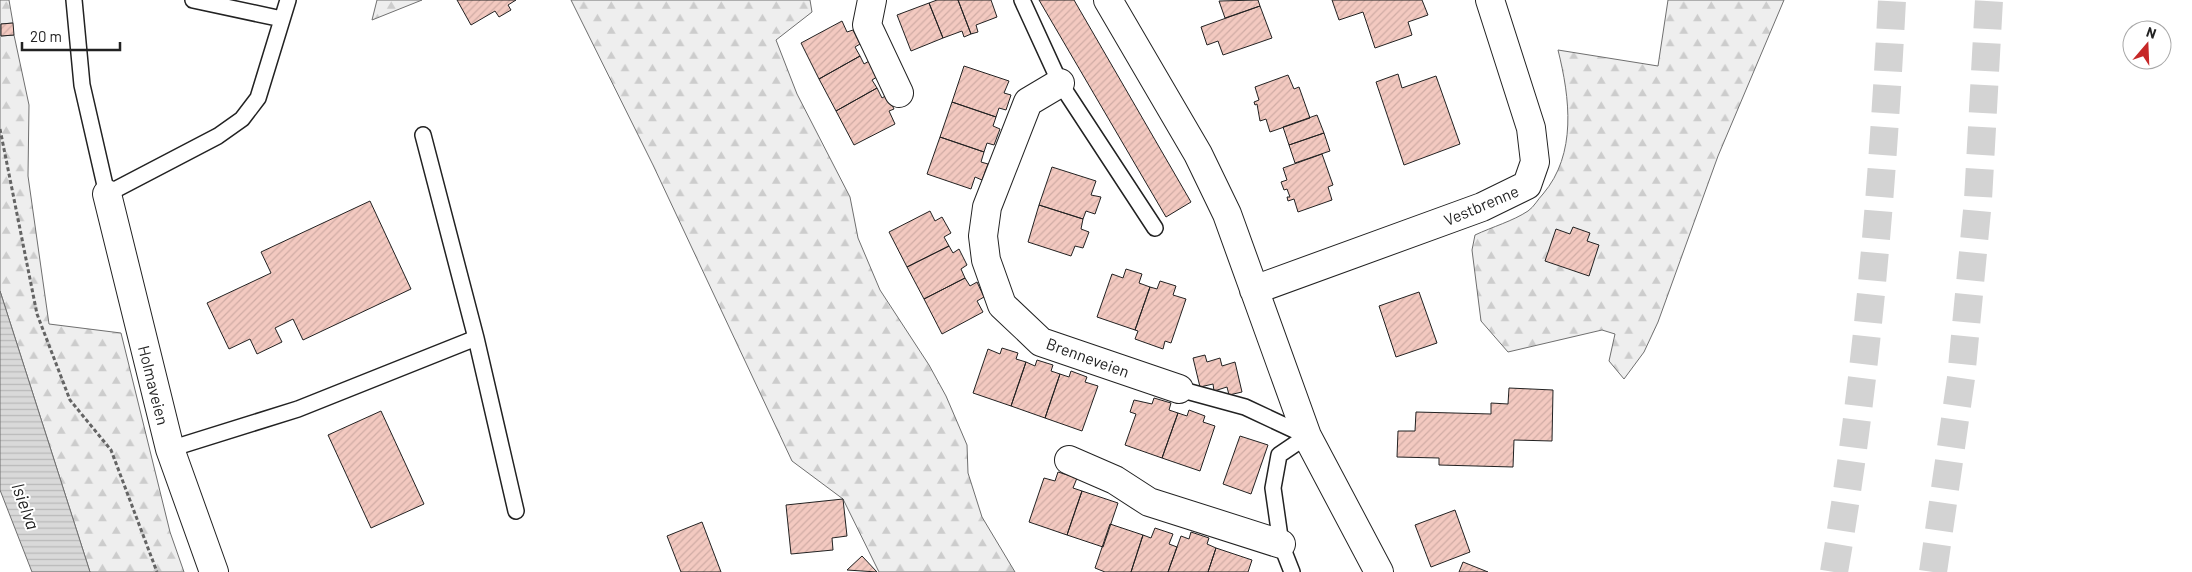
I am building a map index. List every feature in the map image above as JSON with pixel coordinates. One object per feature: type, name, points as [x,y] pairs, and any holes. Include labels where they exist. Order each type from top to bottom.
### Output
[{"type":"street","points":[[872,0],[867,25],[899,93]]},
{"type":"street","points":[[1108,0],[1198,154],[1227,214],[1306,436],[1379,572]]},
{"type":"street","name":"Vestbrenne","points":[[1254,290],[1482,207],[1527,185],[1535,162],[1531,128],[1490,0]]},
{"type":"street","name":"Brenneveien","points":[[1060,83],[1028,102],[987,207],[983,236],[986,260],[1002,305],[1041,342],[1179,389]]},
{"type":"street","name":"Holmaveien","points":[[107,194],[170,449],[214,572]]},
{"type":"street","points":[[1069,460],[1115,480],[1149,502],[1281,544]]},
{"type":"lane","points":[[74,0],[82,85],[107,194],[218,136],[242,119],[258,98],[288,0]]},
{"type":"lane","points":[[193,0],[282,19]]},
{"type":"lane","points":[[1022,0],[1060,83],[1155,228]]},
{"type":"lane","points":[[423,135],[476,338],[516,511]]},
{"type":"lane","points":[[170,449],[298,409],[476,338]]},
{"type":"lane","name":"Brenneveien","points":[[1179,389],[1244,407],[1306,436]]},
{"type":"lane","points":[[1292,572],[1281,544],[1273,488],[1279,455],[1306,436]]},
{"type":"path","points":[[0,129],[37,314],[70,400],[111,450],[157,572]]},
{"type":"green space","points":[[0,0],[9,0],[13,23],[1,24],[1,36],[14,35],[29,105],[28,176],[49,324],[121,333],[170,532],[184,572],[90,572],[0,291]]},
{"type":"green space","points":[[377,0],[422,0],[372,20]]},
{"type":"green space","points":[[571,0],[810,0],[812,12],[776,40],[797,94],[850,197],[858,238],[880,290],[929,365],[946,396],[967,445],[968,473],[982,517],[1015,572],[879,572],[843,499],[792,461],[653,165]]},
{"type":"green space","points":[[1668,0],[1784,0],[1718,156],[1658,322],[1644,352],[1624,379],[1609,361],[1615,334],[1602,330],[1508,352],[1481,321],[1472,250],[1475,235],[1528,211],[1554,178],[1566,144],[1568,125],[1566,87],[1558,50],[1658,66]]},
{"type":"water","name":"Isielva","points":[[0,291],[90,572],[32,572],[0,490]]},
{"type":"building","points":[[457,0],[516,0],[508,5],[511,10],[499,17],[495,11],[471,25]]},
{"type":"building","points":[[937,0],[958,0],[971,34],[964,37],[962,31],[943,38],[929,3]]},
{"type":"building","points":[[958,0],[991,0],[997,17],[976,25],[978,32],[971,34]]},
{"type":"building","points":[[1039,0],[1074,0],[1191,202],[1166,217]]},
{"type":"building","points":[[1258,0],[1260,6],[1225,18],[1219,1]]},
{"type":"building","points":[[1332,0],[1422,0],[1428,15],[1408,22],[1412,35],[1375,48],[1363,12],[1339,20]]},
{"type":"building","points":[[929,3],[943,38],[911,51],[897,15]]},
{"type":"building","points":[[1260,6],[1272,38],[1223,55],[1218,41],[1207,45],[1201,27]]},
{"type":"building","points":[[842,21],[847,32],[853,30],[860,44],[855,47],[860,56],[819,79],[801,43]]},
{"type":"building","points":[[13,23],[14,35],[1,36],[1,24]]},
{"type":"building","points":[[860,56],[864,64],[869,61],[877,77],[872,80],[877,88],[836,111],[819,79]]},
{"type":"building","points":[[964,66],[1009,81],[1004,93],[1011,95],[1006,110],[999,108],[996,117],[952,102]]},
{"type":"building","points":[[1398,74],[1402,88],[1436,76],[1460,144],[1404,165],[1376,82]]},
{"type":"building","points":[[1288,75],[1294,89],[1299,87],[1310,118],[1270,132],[1266,119],[1260,121],[1257,104],[1255,105],[1254,102],[1259,100],[1255,87]]},
{"type":"building","points":[[877,88],[882,98],[887,95],[894,109],[889,111],[895,124],[854,145],[836,111]]},
{"type":"building","points":[[952,102],[996,117],[993,126],[1000,129],[994,145],[987,143],[984,152],[940,137]]},
{"type":"building","points":[[1317,115],[1324,133],[1289,145],[1283,127]]},
{"type":"building","points":[[1324,133],[1330,151],[1295,163],[1289,145]]},
{"type":"building","points":[[940,137],[984,152],[981,162],[988,164],[982,180],[975,177],[971,189],[927,174]]},
{"type":"building","points":[[1322,154],[1333,185],[1328,187],[1332,200],[1298,212],[1294,199],[1288,201],[1287,197],[1290,197],[1287,189],[1284,190],[1281,182],[1287,180],[1283,168]]},
{"type":"building","points":[[1052,167],[1096,181],[1091,195],[1101,197],[1095,214],[1086,211],[1083,219],[1039,205]]},
{"type":"building","points":[[370,201],[411,289],[303,340],[293,319],[275,328],[282,342],[257,354],[250,339],[229,349],[207,303],[271,273],[261,252]]},
{"type":"building","points":[[1039,205],[1083,219],[1081,229],[1089,232],[1083,248],[1075,246],[1071,256],[1028,242]]},
{"type":"building","points":[[930,211],[935,221],[942,217],[951,233],[944,237],[949,246],[907,267],[889,232]]},
{"type":"building","points":[[1573,227],[1590,233],[1587,241],[1599,245],[1589,276],[1545,261],[1556,229],[1570,234]]},
{"type":"building","points":[[949,246],[953,253],[959,249],[967,265],[961,269],[965,278],[924,299],[907,267]]},
{"type":"building","points":[[1126,269],[1142,274],[1139,283],[1150,287],[1135,330],[1097,317],[1112,274],[1123,278]]},
{"type":"building","points":[[965,278],[970,286],[977,282],[984,297],[977,301],[983,312],[942,334],[924,299]]},
{"type":"building","points":[[1160,281],[1176,286],[1173,295],[1186,299],[1171,343],[1165,341],[1163,349],[1135,339],[1138,331],[1135,330],[1150,287],[1157,289]]},
{"type":"building","points":[[1419,292],[1437,343],[1396,357],[1379,306]]},
{"type":"building","points":[[1002,348],[1018,353],[1016,359],[1026,362],[1011,406],[973,393],[988,349],[1000,354]]},
{"type":"building","points":[[1205,355],[1207,362],[1220,358],[1222,366],[1235,362],[1242,392],[1229,395],[1227,387],[1214,391],[1213,384],[1200,387],[1193,358]]},
{"type":"building","points":[[1037,360],[1053,365],[1051,371],[1060,374],[1045,418],[1011,406],[1026,362],[1035,366]]},
{"type":"building","points":[[1071,371],[1087,377],[1085,382],[1098,386],[1082,431],[1045,418],[1060,374],[1069,377]]},
{"type":"building","points":[[1509,388],[1553,390],[1552,441],[1514,440],[1513,467],[1439,465],[1439,458],[1397,457],[1398,431],[1415,431],[1416,412],[1491,414],[1491,403],[1508,404]]},
{"type":"building","points":[[1154,398],[1171,403],[1169,410],[1178,413],[1162,458],[1125,445],[1136,414],[1130,412],[1134,400],[1152,404]]},
{"type":"building","points":[[1189,410],[1205,416],[1203,422],[1215,426],[1200,471],[1162,458],[1178,413],[1187,416]]},
{"type":"building","points":[[381,411],[424,504],[371,528],[328,435]]},
{"type":"building","points":[[1240,436],[1268,445],[1251,494],[1223,484]]},
{"type":"building","points":[[1058,472],[1077,478],[1073,488],[1082,491],[1067,535],[1029,522],[1044,478],[1055,481]]},
{"type":"building","points":[[1082,491],[1118,503],[1103,547],[1067,535]]},
{"type":"building","points":[[843,499],[847,536],[832,538],[833,550],[791,554],[786,505]]},
{"type":"building","points":[[1455,510],[1470,552],[1431,567],[1415,525]]},
{"type":"building","points":[[702,522],[721,572],[681,572],[667,536]]},
{"type":"building","points":[[1110,524],[1143,535],[1131,572],[1105,572],[1095,568]]},
{"type":"building","points":[[1155,528],[1173,534],[1169,544],[1177,547],[1168,572],[1131,572],[1143,535],[1151,538]]},
{"type":"building","points":[[1191,532],[1209,538],[1207,544],[1216,548],[1208,572],[1168,572],[1181,536],[1189,539]]},
{"type":"building","points":[[1216,548],[1252,560],[1248,572],[1208,572]]},
{"type":"building","points":[[862,556],[877,572],[847,570]]},
{"type":"building","points":[[1463,562],[1488,572],[1459,572]]},
{"type":"tunnel","points":[[1834,572],[1856,429],[1872,287],[1892,0]]},
{"type":"tunnel","points":[[1933,572],[1961,378],[1978,200],[1989,0]]}]
